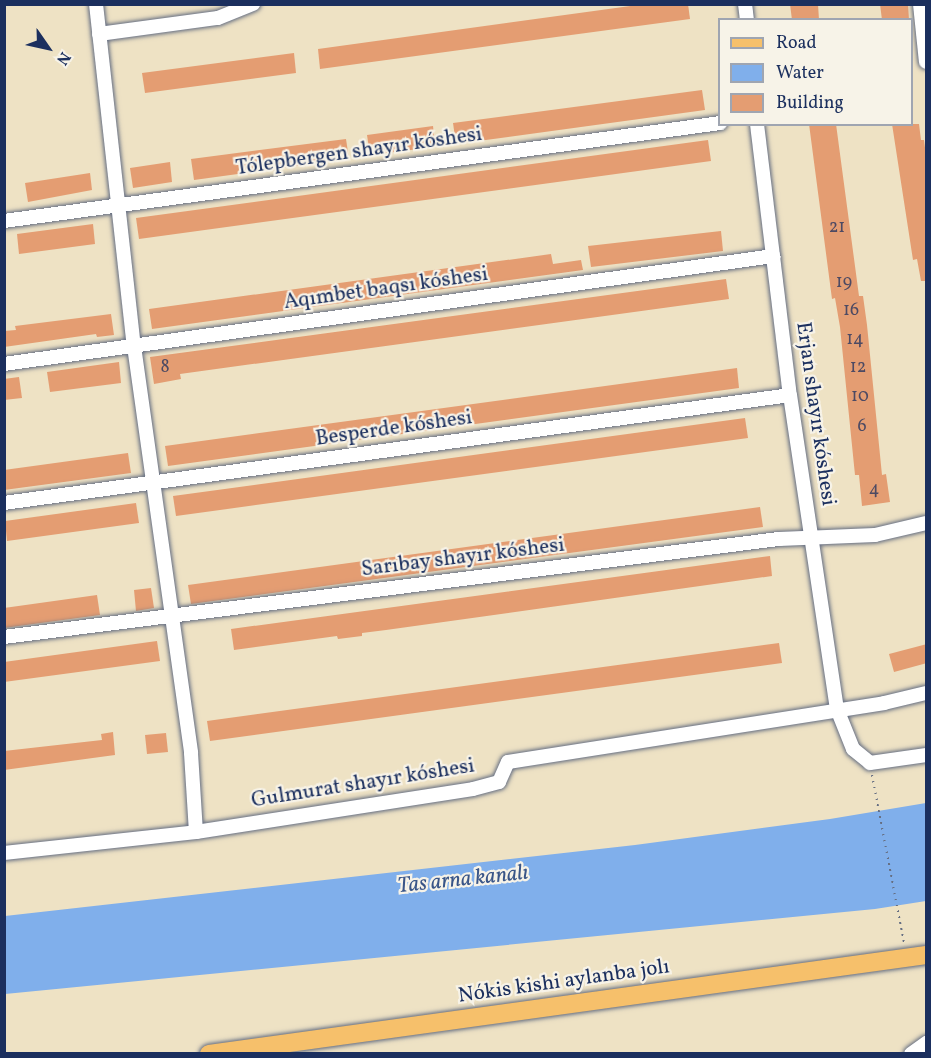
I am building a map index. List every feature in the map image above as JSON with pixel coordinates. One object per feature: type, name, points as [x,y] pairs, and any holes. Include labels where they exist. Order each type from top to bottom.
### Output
[{"type":"main road","name":"Nókis kishi aylanba jolı","points":[[208,1053],[927,955]]},
{"type":"street","points":[[96,4],[134,346],[190,753],[196,832]]},
{"type":"street","points":[[99,34],[218,18],[253,4]]},
{"type":"street","points":[[920,4],[927,62]]},
{"type":"street","name":"Tólepbergen shayır kóshesi","points":[[4,221],[718,123]]},
{"type":"street","name":"Erjan shayır kóshesi","points":[[757,126],[790,395],[837,709],[854,749],[870,763],[927,755]]},
{"type":"street","name":"Aqımbet baqsı kóshesi","points":[[4,364],[774,256]]},
{"type":"street","name":"Besperde kóshesi","points":[[4,503],[790,395]]},
{"type":"street","name":"Sarıbay shayır kóshesi","points":[[4,637],[779,539],[875,535],[927,523]]},
{"type":"street","name":"Gulmurat shayır kóshesi","points":[[4,853],[196,832],[473,789],[499,782],[508,762],[884,703],[927,693]]},
{"type":"street","points":[[911,1053],[927,1043]]},
{"type":"path","points":[[872,777],[907,958]]},
{"type":"water","name":"Tas arna kanalı","points":[[926,803],[926,901],[875,909],[5,994],[5,916],[635,845],[830,819]]},
{"type":"building","points":[[645,4],[688,4],[690,19],[320,69],[318,49]]},
{"type":"building","points":[[790,4],[818,4],[819,18],[792,18]]},
{"type":"building","points":[[880,4],[908,4],[909,18],[882,18]]},
{"type":"building","points":[[294,53],[296,73],[145,93],[142,73]]},
{"type":"building","points":[[702,90],[705,110],[456,144],[453,123]]},
{"type":"building","points":[[919,124],[927,163],[927,281],[921,281],[917,259],[913,260],[892,126]]},
{"type":"building","points":[[433,126],[435,147],[370,155],[367,135]]},
{"type":"building","points":[[809,126],[836,126],[859,296],[863,296],[867,325],[882,475],[886,474],[890,502],[862,506],[859,475],[855,475],[840,327],[835,298],[832,299]]},
{"type":"building","points":[[346,139],[349,159],[194,180],[191,159]]},
{"type":"building","points":[[708,140],[711,161],[139,239],[136,218]]},
{"type":"building","points":[[170,162],[172,182],[133,188],[130,168]]},
{"type":"building","points":[[90,173],[92,190],[28,202],[25,183]]},
{"type":"building","points":[[93,224],[95,244],[19,254],[17,234]]},
{"type":"building","points":[[721,231],[723,251],[591,267],[588,246]]},
{"type":"building","points":[[551,254],[553,264],[581,260],[583,270],[152,329],[149,309]]},
{"type":"building","points":[[726,279],[729,299],[180,374],[181,379],[154,384],[150,357]]},
{"type":"building","points":[[111,314],[114,335],[97,337],[96,334],[4,347],[4,331],[16,330],[15,326]]},
{"type":"building","points":[[119,362],[121,383],[50,392],[47,372]]},
{"type":"building","points":[[737,368],[739,388],[168,466],[165,446]]},
{"type":"building","points":[[19,377],[22,398],[4,400],[4,379]]},
{"type":"building","points":[[745,418],[748,438],[176,516],[173,496]]},
{"type":"building","points":[[128,453],[131,473],[4,490],[4,470]]},
{"type":"building","points":[[136,503],[139,523],[7,541],[5,521]]},
{"type":"building","points":[[760,507],[763,527],[191,604],[188,585]]},
{"type":"building","points":[[770,556],[772,576],[362,633],[362,636],[338,639],[337,636],[234,650],[231,629]]},
{"type":"building","points":[[151,588],[154,608],[136,611],[134,590]]},
{"type":"building","points":[[97,595],[100,615],[4,628],[4,608]]},
{"type":"building","points":[[157,641],[160,661],[4,682],[4,662]]},
{"type":"building","points":[[779,643],[782,663],[210,741],[207,721]]},
{"type":"building","points":[[927,644],[927,663],[894,672],[889,654]]},
{"type":"building","points":[[113,732],[115,755],[4,770],[4,751],[102,740],[101,734]]},
{"type":"building","points":[[166,733],[168,752],[147,754],[145,735]]}]
